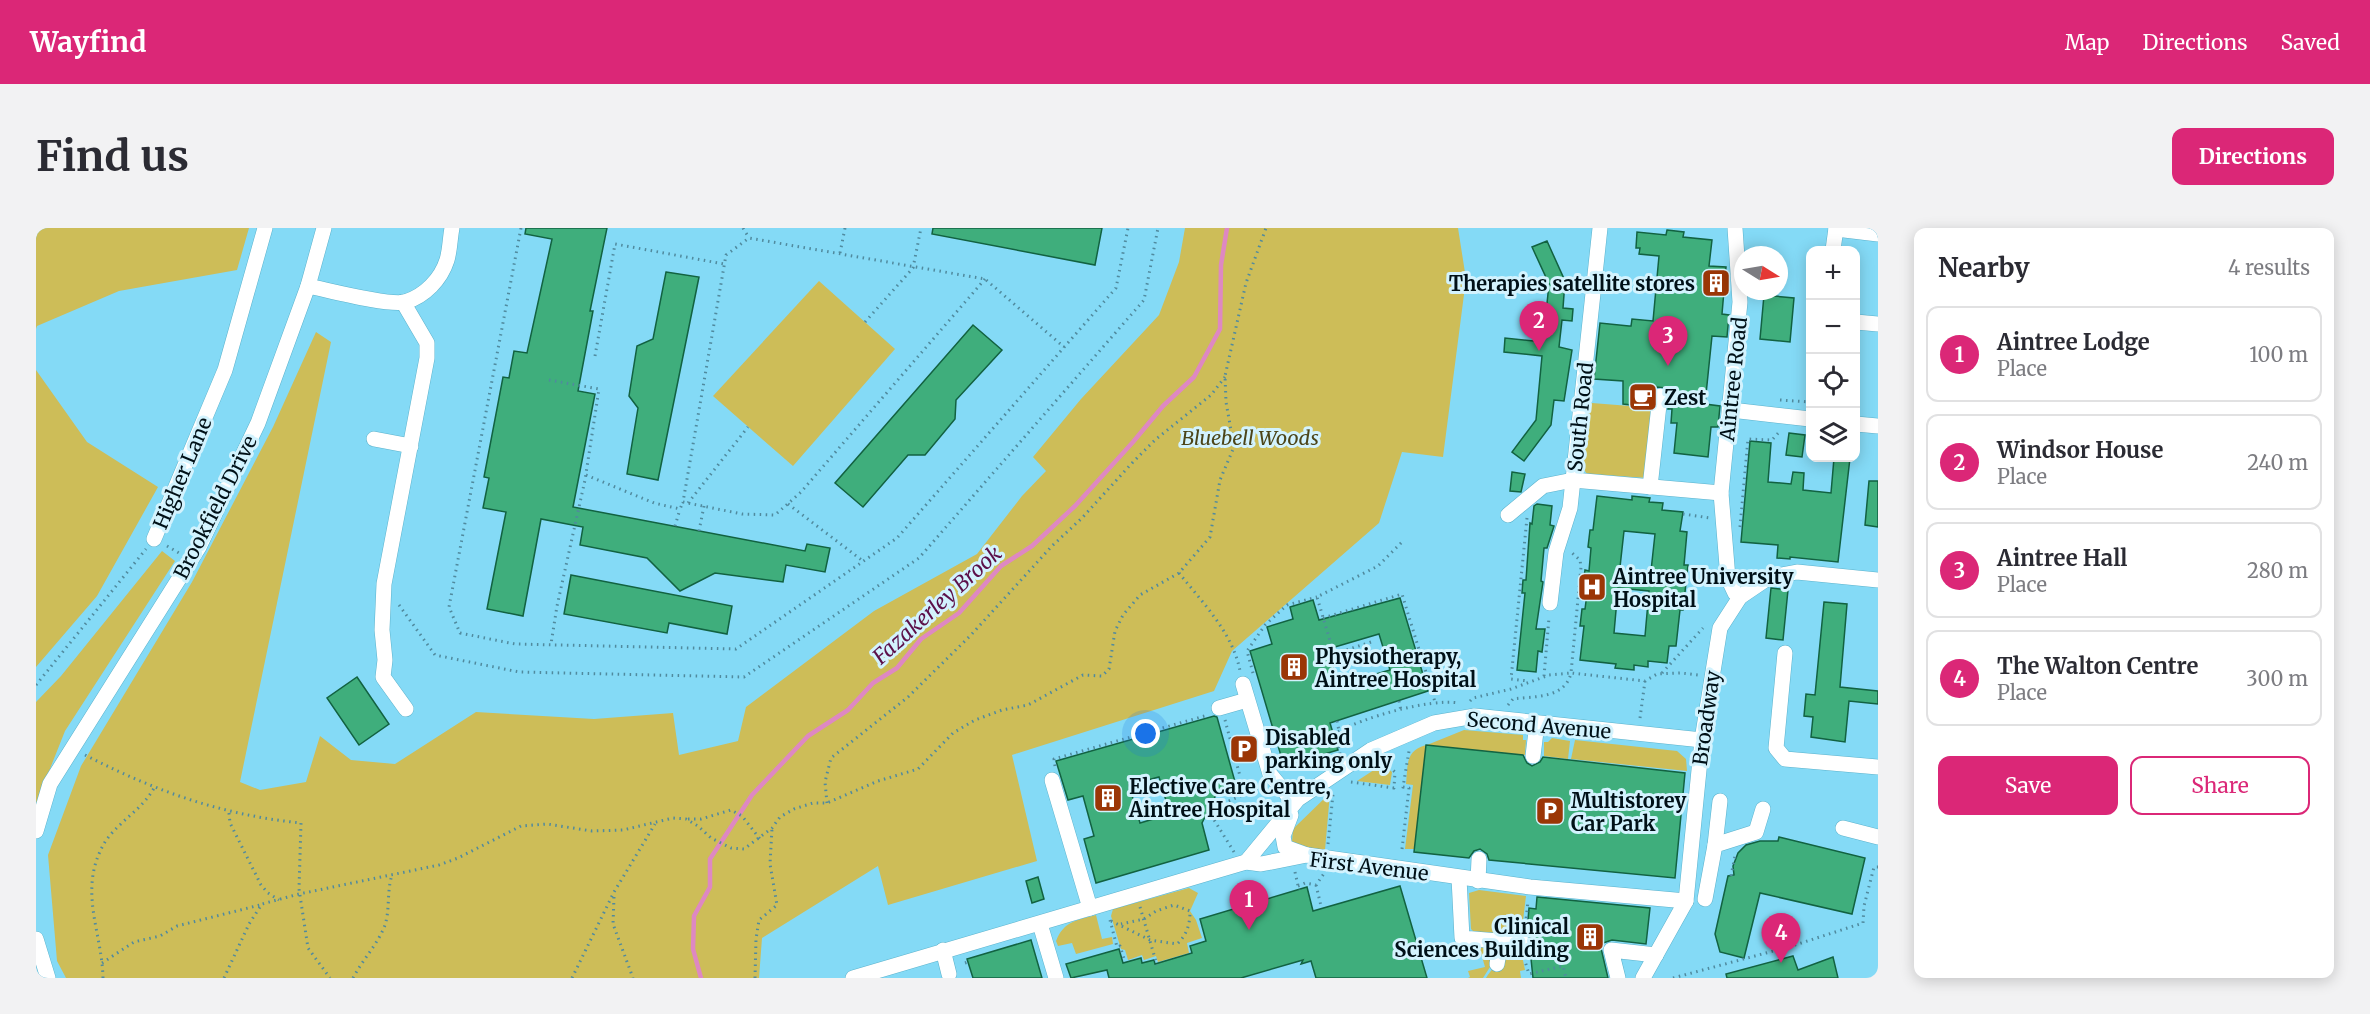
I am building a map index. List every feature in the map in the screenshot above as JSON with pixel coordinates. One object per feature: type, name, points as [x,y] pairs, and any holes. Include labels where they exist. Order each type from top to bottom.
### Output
[{"type":"street","name":"Higher Lane","points":[[154,539],[225,370],[265,228]]},
{"type":"street","name":"Brookfield Drive","points":[[36,831],[50,784],[192,560],[258,423],[308,286],[324,228]]},
{"type":"street","points":[[308,286],[350,296],[403,302],[421,295],[438,279],[447,260],[450,228]]},
{"type":"street","name":"South Road","points":[[1550,603],[1553,569],[1570,508],[1574,480],[1600,228]]},
{"type":"street","name":"Aintree Road","points":[[1735,228],[1740,302],[1721,493],[1728,578],[1740,597]]},
{"type":"street","points":[[1834,246],[1836,229],[1878,234]]},
{"type":"street","points":[[403,302],[427,343],[427,358],[384,584],[382,630],[385,660],[383,677],[406,709]]},
{"type":"street","points":[[1860,322],[1878,324]]},
{"type":"street","points":[[1650,487],[1660,396]]},
{"type":"street","points":[[1731,410],[1806,419]]},
{"type":"street","points":[[1860,424],[1878,426]]},
{"type":"street","points":[[374,439],[411,446]]},
{"type":"street","points":[[1508,515],[1543,486],[1574,480],[1721,493]]},
{"type":"street","name":"Broadway","points":[[1643,978],[1686,901],[1702,740],[1720,628],[1740,597],[1765,580],[1797,572],[1878,580]]},
{"type":"street","points":[[1785,653],[1776,748],[1785,759],[1878,767]]},
{"type":"street","points":[[1243,684],[1270,774],[1296,801],[1283,836],[1285,847],[1307,855]]},
{"type":"street","points":[[1218,711],[1247,700]]},
{"type":"street","name":"Second Avenue","points":[[1242,859],[1261,844],[1296,801],[1371,750],[1434,723],[1475,716],[1702,740]]},
{"type":"street","points":[[1533,756],[1537,723]]},
{"type":"street","points":[[1054,775],[1090,908]]},
{"type":"street","points":[[1705,899],[1720,801]]},
{"type":"street","points":[[1715,845],[1756,832],[1763,809]]},
{"type":"street","points":[[1843,828],[1878,837]]},
{"type":"street","points":[[1261,844],[1263,852],[1284,860]]},
{"type":"street","name":"First Avenue","points":[[853,978],[942,950],[1040,924],[1242,859],[1261,864],[1307,855],[1478,881],[1686,901]]},
{"type":"street","points":[[1478,881],[1479,859]]},
{"type":"street","points":[[1459,878],[1462,938],[1523,943]]},
{"type":"street","points":[[1040,924],[1056,978]]},
{"type":"street","points":[[36,939],[48,978]]},
{"type":"street","points":[[1497,964],[1501,940]]},
{"type":"street","points":[[942,950],[950,974]]},
{"type":"street","points":[[1618,978],[1611,950],[1656,955]]},
{"type":"path","points":[[521,228],[449,608],[460,633],[516,644],[736,649],[897,538],[1116,288],[1128,228]]},
{"type":"path","points":[[743,228],[749,238]]},
{"type":"path","points":[[840,253],[845,228]]},
{"type":"path","points":[[865,322],[913,268],[921,228]]},
{"type":"path","points":[[384,584],[435,655],[519,672],[744,677],[919,558],[1144,300],[1158,228]]},
{"type":"path","points":[[686,819],[711,838],[731,848],[744,849],[760,839],[780,818],[794,809],[813,803],[826,803],[845,793],[918,769],[953,733],[975,720],[1002,710],[1028,705],[1083,675],[1102,676],[1109,669],[1114,631],[1123,615],[1140,595],[1179,573],[1210,537],[1220,480],[1234,447],[1226,402],[1225,376],[1246,283],[1266,228]]},
{"type":"path","points":[[675,526],[683,502],[726,255],[749,238],[985,279],[1064,347]]},
{"type":"path","points":[[595,356],[615,244],[724,264]]},
{"type":"path","points":[[683,502],[742,514],[775,515],[801,492],[985,279]]},
{"type":"path","points":[[826,803],[825,782],[831,758],[908,697],[971,635],[1133,462],[1155,440],[1211,395],[1225,376]]},
{"type":"path","points":[[549,380],[599,389],[586,475],[557,606],[551,645]]},
{"type":"path","points":[[1740,529],[1748,439],[1772,440],[1784,426]]},
{"type":"path","points":[[688,503],[748,427]]},
{"type":"path","points":[[586,475],[654,503],[680,509]]},
{"type":"path","points":[[1529,497],[1511,680],[1530,681]]},
{"type":"path","points":[[788,503],[863,561]]},
{"type":"path","points":[[699,531],[704,506]]},
{"type":"path","points":[[1683,514],[1713,518]]},
{"type":"path","points":[[154,539],[192,560]]},
{"type":"path","name":"Higher Lane","points":[[36,685],[154,539]]},
{"type":"path","points":[[1179,573],[1218,622],[1238,659],[1243,684],[1255,681],[1247,651],[1265,625],[1287,605],[1317,597],[1378,566],[1403,541]]},
{"type":"path","points":[[1505,719],[1506,706],[1513,699],[1540,698],[1551,694],[1569,682],[1581,567],[1580,560],[1559,543]]},
{"type":"path","points":[[1323,618],[1402,594],[1436,703]]},
{"type":"path","points":[[1317,597],[1335,654],[1371,642]]},
{"type":"path","points":[[1544,676],[1550,603]]},
{"type":"path","points":[[1336,757],[1341,753],[1336,733],[1354,724],[1401,711],[1436,703],[1469,703],[1473,698],[1544,676],[1571,673],[1645,681],[1660,674],[1703,628]]},
{"type":"path","points":[[1660,674],[1705,673]]},
{"type":"path","points":[[1640,725],[1645,681]]},
{"type":"path","points":[[1398,701],[1401,711]]},
{"type":"path","points":[[1054,775],[1054,759],[1218,711],[1240,776]]},
{"type":"path","points":[[1337,721],[1339,731]]},
{"type":"path","points":[[1402,849],[1409,788],[1403,787],[1408,752],[1416,746]]},
{"type":"path","points":[[73,748],[154,788],[229,812],[301,823],[299,894],[308,948],[330,978]]},
{"type":"path","points":[[1360,776],[1350,782],[1394,788],[1395,772],[1387,765],[1378,764]]},
{"type":"path","points":[[1242,859],[1208,810],[1268,784]]},
{"type":"path","points":[[103,978],[91,894],[98,860],[104,844],[116,828],[147,802],[154,788]]},
{"type":"path","points":[[1322,906],[1316,885],[1324,872],[1332,795],[1341,788]]},
{"type":"path","points":[[102,963],[134,942],[160,936],[177,926],[299,894],[439,865],[458,858],[521,826],[547,824],[592,831],[623,830],[673,818],[701,819],[732,810],[742,816],[760,839]]},
{"type":"path","points":[[229,812],[230,823],[261,885],[279,900]]},
{"type":"path","points":[[572,978],[614,892],[656,822]]},
{"type":"path","points":[[756,978],[756,939],[759,920],[777,905],[770,864],[772,828]]},
{"type":"path","points":[[1673,978],[1792,946],[1863,923],[1864,906],[1874,867],[1878,867]]},
{"type":"path","points":[[1295,872],[1298,888],[1305,883],[1316,885]]},
{"type":"path","points":[[353,978],[383,930],[387,916],[388,888],[392,875]]},
{"type":"path","points":[[614,892],[613,924],[633,978]]},
{"type":"path","points":[[1138,903],[1157,965]]},
{"type":"path","points":[[224,978],[249,924],[262,904]]},
{"type":"path","points":[[1111,921],[1150,940],[1177,944],[1184,938],[1190,922],[1190,911],[1174,905],[1156,911],[1144,919],[1121,924]]},
{"type":"path","points":[[1108,913],[1117,947],[1120,946],[1125,962]]},
{"type":"green space","points":[[36,228],[249,228],[237,270],[119,291],[37,326],[36,329]]},
{"type":"green space","name":"Bluebell Woods","points":[[1185,228],[1458,228],[1466,279],[1443,457],[1402,452],[1379,523],[1232,651],[1214,691],[1012,755],[1037,861],[888,905],[878,866],[762,938],[759,978],[66,978],[57,961],[48,855],[81,766],[192,582],[273,427],[316,332],[331,342],[240,782],[260,790],[306,782],[320,736],[351,760],[395,764],[476,712],[594,719],[673,713],[679,755],[738,741],[746,707],[874,611],[977,554],[1022,496],[1046,471],[1033,457],[1081,399],[1159,315],[1179,262]]},
{"type":"green space","points":[[819,281],[895,349],[793,466],[713,396]]},
{"type":"green space","points":[[36,370],[87,442],[158,487],[97,596],[36,667]]},
{"type":"green space","points":[[1592,403],[1655,408],[1648,478],[1587,474],[1582,467],[1587,405]]},
{"type":"green space","points":[[162,551],[175,561],[65,731],[36,804],[36,702],[61,676]]},
{"type":"green space","points":[[1464,730],[1523,735],[1523,740],[1526,740],[1525,755],[1427,745]]},
{"type":"green space","points":[[1552,738],[1570,741],[1568,759],[1544,756],[1544,742]]},
{"type":"green space","points":[[1575,740],[1677,751],[1686,759],[1687,771],[1571,759]]},
{"type":"green space","points":[[1426,745],[1415,849],[1405,849],[1413,785],[1406,784],[1409,760],[1414,751]]},
{"type":"green space","points":[[1380,766],[1385,766],[1392,772],[1390,785],[1357,781]]},
{"type":"green space","points":[[1330,793],[1325,850],[1303,847],[1292,842],[1293,829]]},
{"type":"green space","points":[[1189,888],[1198,893],[1190,911],[1196,920],[1202,938],[1187,943],[1189,953],[1158,962],[1156,956],[1144,960],[1142,955],[1128,960],[1125,950],[1121,949],[1111,916],[1113,909]]},
{"type":"green space","points":[[1479,890],[1526,896],[1521,937],[1475,933],[1471,929],[1469,893]]},
{"type":"green space","points":[[1096,915],[1102,939],[1112,937],[1113,944],[1076,954],[1072,943],[1058,946],[1056,941],[1059,934],[1067,925]]},
{"type":"green space","points":[[1478,943],[1490,947],[1493,951],[1490,967],[1483,978],[1468,978],[1470,977],[1468,971],[1485,967]]},
{"type":"green space","points":[[1520,946],[1525,970],[1520,971],[1521,978],[1486,978],[1501,959]]},
{"type":"building","points":[[526,228],[607,228],[590,311],[593,311],[578,391],[595,394],[573,507],[805,551],[807,544],[830,548],[825,572],[786,565],[783,582],[715,573],[680,591],[647,558],[580,545],[583,527],[541,519],[523,616],[487,609],[506,512],[483,508],[489,478],[484,477],[503,377],[509,378],[514,351],[527,353],[552,239],[525,234]]},
{"type":"building","points":[[933,228],[1102,228],[1095,265],[932,234]]},
{"type":"building","points":[[1667,230],[1684,232],[1683,237],[1712,240],[1709,266],[1726,267],[1722,314],[1729,315],[1727,337],[1712,336],[1705,404],[1720,406],[1718,427],[1711,427],[1708,457],[1674,453],[1677,423],[1671,423],[1672,409],[1668,409],[1670,396],[1665,388],[1657,387],[1653,390],[1649,407],[1623,404],[1623,381],[1594,379],[1600,323],[1631,326],[1632,319],[1653,321],[1659,256],[1639,254],[1640,248],[1636,248],[1637,232],[1666,235]]},
{"type":"building","points":[[1547,241],[1565,281],[1563,308],[1573,309],[1572,321],[1562,320],[1559,347],[1572,350],[1564,401],[1554,400],[1551,425],[1524,461],[1512,452],[1536,420],[1542,356],[1504,352],[1505,338],[1543,342],[1549,284],[1532,247]]},
{"type":"building","points":[[666,272],[699,277],[658,480],[627,474],[638,408],[629,396],[637,346],[653,339]]},
{"type":"building","points":[[1794,298],[1790,342],[1760,339],[1764,300]]},
{"type":"building","points":[[973,325],[1002,350],[956,400],[955,419],[925,455],[908,455],[863,507],[835,483]]},
{"type":"building","points":[[1789,433],[1805,435],[1802,457],[1786,455]]},
{"type":"building","points":[[1750,441],[1771,443],[1768,482],[1791,484],[1793,472],[1804,473],[1803,490],[1831,493],[1834,462],[1850,462],[1838,562],[1790,557],[1790,559],[1777,558],[1778,545],[1741,542]]},
{"type":"building","points":[[1512,472],[1525,474],[1521,492],[1510,491]]},
{"type":"building","points":[[1869,481],[1878,481],[1878,527],[1865,525]]},
{"type":"building","points":[[1597,496],[1632,500],[1632,496],[1650,498],[1649,502],[1663,503],[1662,510],[1683,512],[1680,531],[1687,532],[1684,565],[1688,565],[1676,646],[1669,646],[1667,663],[1648,661],[1648,667],[1634,665],[1634,670],[1615,668],[1616,664],[1580,660],[1584,626],[1580,626],[1588,586],[1583,585],[1585,570],[1589,571],[1591,548],[1588,547],[1590,530],[1593,530]],"holes":[[[1624,531],[1655,534],[1650,580],[1619,576]],[[1618,588],[1649,591],[1645,636],[1614,633]]]},
{"type":"building","points":[[1537,504],[1552,506],[1550,525],[1554,526],[1547,548],[1544,548],[1541,581],[1543,582],[1536,629],[1545,629],[1542,652],[1538,651],[1536,672],[1517,670],[1525,593],[1522,593],[1523,580],[1526,580],[1530,523],[1532,524],[1534,506]]},
{"type":"building","points":[[571,575],[732,606],[727,634],[669,623],[667,633],[564,614]]},
{"type":"building","points":[[1771,588],[1788,590],[1783,640],[1766,638]]},
{"type":"building","name":"Physiotherapy, Aintree Hospital","points":[[1400,598],[1428,691],[1330,723],[1338,750],[1284,766],[1250,651],[1272,644],[1267,627],[1293,619],[1290,607],[1313,600],[1319,620]],"holes":[[[1379,634],[1390,670],[1338,685],[1328,649]]]},
{"type":"building","points":[[1824,602],[1847,604],[1840,687],[1878,691],[1878,704],[1849,701],[1845,742],[1811,737],[1813,717],[1804,716],[1806,694],[1815,695]]},
{"type":"building","points":[[357,677],[389,724],[359,745],[327,698]]},
{"type":"building","name":"Elective Care Centre, Aintree Hospital","points":[[1214,716],[1217,717],[1237,789],[1216,795],[1202,823],[1209,850],[1096,883],[1084,839],[1094,836],[1083,796],[1068,800],[1056,761]],"holes":[[[1159,777],[1170,814],[1140,823],[1129,785]]]},
{"type":"building","name":"Multistorey Car Park","points":[[1426,745],[1523,755],[1527,763],[1532,766],[1540,762],[1543,757],[1685,773],[1675,878],[1489,860],[1487,854],[1480,849],[1474,851],[1469,858],[1414,852]]},
{"type":"building","points":[[1779,837],[1865,858],[1852,914],[1760,893],[1744,958],[1720,952],[1715,934],[1728,876],[1734,875],[1733,866],[1738,853],[1746,845],[1760,841],[1778,841]]},
{"type":"building","points":[[1038,877],[1044,899],[1032,903],[1026,881]]},
{"type":"building","points":[[1400,886],[1427,978],[1316,978],[1311,961],[1301,964],[1303,960],[1241,978],[1109,978],[1107,970],[1071,978],[1066,964],[1119,949],[1123,963],[1141,958],[1142,963],[1154,960],[1155,964],[1192,953],[1190,946],[1206,941],[1200,919],[1307,887],[1313,911]]},
{"type":"building","name":"Clinical Sciences Building","points":[[1537,897],[1650,908],[1646,944],[1612,940],[1600,944],[1608,978],[1533,978],[1530,949],[1533,943],[1529,936],[1528,920],[1529,908],[1536,909]]},
{"type":"building","points":[[1031,940],[1042,978],[973,978],[967,959]]},
{"type":"building","points":[[1793,956],[1798,970],[1833,957],[1838,978],[1727,978],[1726,974]]},
{"type":"waterway","name":"Fazakerley Brook","points":[[701,978],[693,949],[694,916],[710,887],[710,859],[752,795],[808,736],[848,710],[873,683],[897,668],[921,639],[959,613],[1001,566],[1032,546],[1075,506],[1163,406],[1194,377],[1220,329],[1221,265],[1227,228]]},
{"type":"place","name":"Therapies satellite stores","points":[[1716,283]]},
{"type":"place","name":"Windsor House","points":[[1539,351]]},
{"type":"place","name":"Aintree Hall","points":[[1668,366]]},
{"type":"place","name":"Zest","points":[[1643,397]]},
{"type":"place","name":"Aintree University Hospital","points":[[1592,587]]},
{"type":"place","name":"Physiotherapy, Aintree Hospital","points":[[1294,667]]},
{"type":"place","name":"Disabled parking only","points":[[1244,749]]},
{"type":"place","name":"Elective Care Centre, Aintree Hospital","points":[[1108,798]]},
{"type":"place","name":"Multistorey Car Park","points":[[1550,811]]},
{"type":"place","name":"Aintree Lodge","points":[[1249,930]]},
{"type":"place","name":"Clinical Sciences Building","points":[[1590,937]]},
{"type":"place","name":"The Walton Centre","points":[[1781,963]]}]
